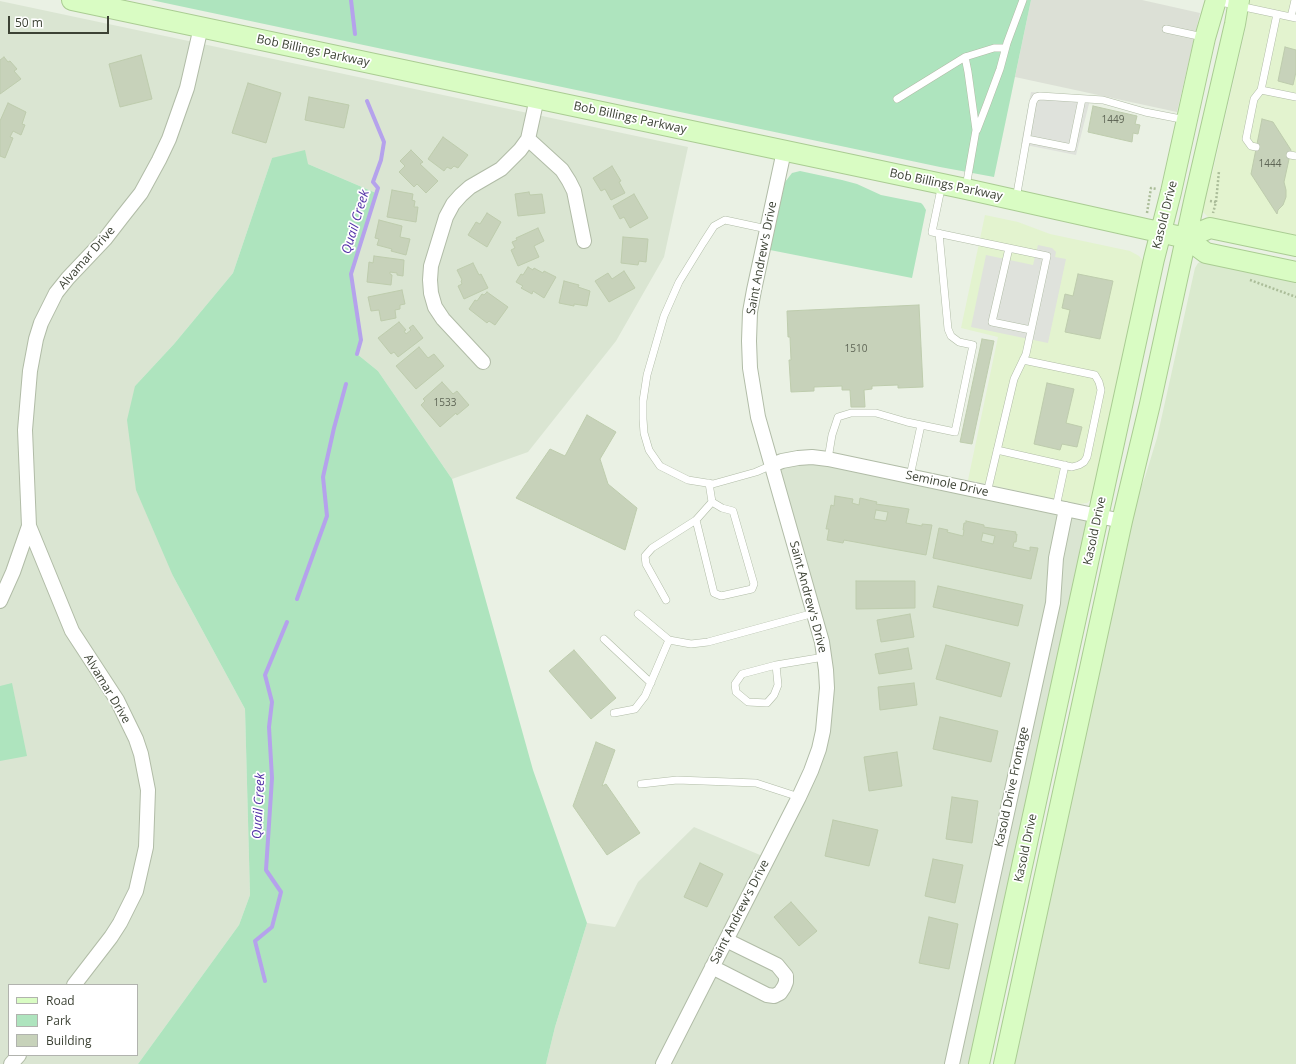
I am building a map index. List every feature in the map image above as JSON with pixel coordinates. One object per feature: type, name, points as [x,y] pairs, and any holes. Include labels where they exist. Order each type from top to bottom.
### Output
[{"type":"main road","name":"Bob Billings Parkway","points":[[72,0],[966,189],[1161,232],[1186,238],[1206,253],[1296,272]]},
{"type":"main road","name":"Kasold Drive","points":[[979,1064],[1161,232],[1214,0]]},
{"type":"main road","name":"Kasold Drive","points":[[1004,1064],[1122,521],[1150,404],[1238,3]]},
{"type":"main road","points":[[1186,238],[1210,228],[1296,246]]},
{"type":"street","name":"Alvamar Drive","points":[[75,984],[111,937],[120,923],[136,891],[146,847],[148,790],[141,754],[136,739],[117,700],[72,631],[29,526],[25,460],[25,430],[32,356],[41,323],[56,293],[105,239],[141,193],[169,139],[187,88],[201,27]]},
{"type":"street","points":[[483,362],[443,319],[435,307],[431,293],[431,266],[446,217],[453,204],[470,187],[501,169],[528,140],[537,98]]},
{"type":"street","points":[[528,140],[562,170],[569,181],[574,191],[584,241]]},
{"type":"street","name":"Saint Andrew's Drive","points":[[663,1064],[812,771],[823,731],[827,688],[824,657],[814,613],[758,417],[753,394],[750,368],[750,312],[784,151]]},
{"type":"street","name":"Seminole Drive","points":[[772,465],[782,461],[798,458],[812,457],[828,459],[1122,521]]},
{"type":"street","name":"Kasold Drive Frontage","points":[[952,1064],[1053,603],[1061,508]]},
{"type":"street","name":"Alvamar Drive","points":[[0,601],[13,572],[29,526]]},
{"type":"street","points":[[712,967],[767,995],[774,996],[784,987],[786,976],[777,965],[726,940]]},
{"type":"street","points":[[11,1064],[18,1056]]},
{"type":"lane","points":[[966,189],[976,130],[995,83],[1023,0]]},
{"type":"lane","points":[[1214,0],[1238,3],[1277,14],[1294,17],[1295,0]]},
{"type":"lane","points":[[1256,148],[1251,146],[1246,140],[1254,99],[1261,90],[1277,14]]},
{"type":"lane","points":[[1166,29],[1205,38]]},
{"type":"lane","points":[[897,99],[965,57],[994,48],[1006,48]]},
{"type":"lane","points":[[965,57],[976,130]]},
{"type":"lane","points":[[1261,90],[1296,97]]},
{"type":"lane","points":[[1015,200],[1033,102],[1036,97],[1103,100],[1145,112],[1186,120]]},
{"type":"lane","points":[[1027,139],[1072,148],[1082,99]]},
{"type":"lane","points":[[942,184],[932,232],[1047,256],[1026,354],[1014,379],[987,493]]},
{"type":"lane","points":[[767,229],[725,220],[714,226],[679,282],[664,316],[647,375],[643,401],[643,419],[644,433],[649,450],[660,466],[688,480],[713,484],[756,472],[772,465]]},
{"type":"lane","points":[[828,459],[832,435],[838,417],[851,413],[876,413],[955,432],[973,345],[959,342],[951,336],[948,329],[938,233]]},
{"type":"lane","points":[[1009,248],[992,322],[1031,330]]},
{"type":"lane","points":[[997,450],[1072,466],[1084,462],[1087,457],[1101,390],[1095,375],[1023,360]]},
{"type":"lane","points":[[910,476],[921,425]]},
{"type":"lane","points":[[1061,508],[1065,465]]},
{"type":"lane","points":[[709,483],[712,502]]},
{"type":"lane","points":[[696,520],[714,592],[721,596],[752,589],[754,584],[733,511],[722,508],[712,502]]},
{"type":"lane","points":[[666,600],[646,564],[645,556],[652,548],[696,520],[712,502]]},
{"type":"lane","points":[[638,614],[669,640],[691,644],[708,642],[814,613]]},
{"type":"lane","points":[[604,638],[651,683]]},
{"type":"lane","points":[[614,713],[635,709],[645,696],[669,640]]},
{"type":"lane","points":[[776,665],[778,685],[774,695],[767,702],[748,702],[736,692],[735,684],[742,674],[776,665],[824,657]]},
{"type":"lane","points":[[641,784],[677,780],[756,783],[799,797]]},
{"type":"shaded area","points":[[1031,0],[1142,0],[1200,13],[1177,112],[1015,77]]},
{"type":"shaded area","points":[[1249,0],[1296,0],[1296,237],[1210,219],[1201,210],[1203,193],[1212,175],[1245,31]]},
{"type":"shaded area","points":[[0,1],[688,147],[664,257],[616,341],[528,452],[452,479],[378,371],[357,354],[361,340],[351,274],[376,193],[308,164],[272,158],[233,273],[174,344],[135,386],[173,576],[245,709],[250,895],[239,925],[138,1064],[0,1064]]},
{"type":"shaded area","points":[[1031,92],[1091,96],[1076,155],[1021,144]]},
{"type":"shaded area","points":[[985,215],[1018,222],[1050,234],[1130,251],[1139,256],[1143,261],[1144,265],[1092,499],[1087,503],[1078,504],[968,480],[998,337],[961,328]]},
{"type":"shaded area","points":[[1038,245],[1052,248],[1056,252],[1055,257],[1066,259],[1048,343],[971,327],[986,255],[1033,265]]},
{"type":"shaded area","points":[[1202,261],[1296,280],[1296,1064],[1012,1064],[1135,502],[1145,477],[1157,438],[1195,268],[1198,263]]},
{"type":"shaded area","points":[[798,458],[1099,516],[979,1064],[546,1064],[555,1027],[587,923],[615,927],[638,882],[694,827],[767,858],[812,771],[827,688],[772,465]]},
{"type":"green space","points":[[151,0],[1031,0],[994,177],[940,167]]},
{"type":"green space","points":[[305,150],[308,164],[376,193],[351,274],[361,340],[357,354],[378,371],[452,479],[533,770],[587,923],[555,1027],[546,1064],[138,1064],[239,925],[250,895],[245,709],[173,576],[136,490],[127,420],[135,386],[174,344],[233,273],[272,158]]},
{"type":"green space","points":[[800,171],[857,184],[881,195],[921,203],[926,210],[912,278],[770,250],[785,182],[792,173]]},
{"type":"green space","points":[[12,683],[27,756],[0,761],[0,686]]},
{"type":"building","points":[[1285,47],[1296,50],[1296,72],[1293,85],[1278,81]]},
{"type":"building","points":[[141,55],[152,99],[120,107],[109,64]]},
{"type":"building","points":[[4,57],[17,69],[14,71],[21,79],[0,94],[0,60]]},
{"type":"building","points":[[248,83],[281,93],[266,143],[232,133]]},
{"type":"building","points":[[309,97],[349,105],[344,128],[305,120]]},
{"type":"building","points":[[8,103],[26,112],[22,124],[25,125],[21,135],[13,131],[10,137],[13,138],[5,158],[0,156],[0,121]]},
{"type":"building","points":[[1093,106],[1137,116],[1135,124],[1140,125],[1138,134],[1133,133],[1132,142],[1088,132]]},
{"type":"building","points":[[1262,119],[1273,122],[1291,150],[1284,182],[1286,197],[1277,214],[1251,174]]},
{"type":"building","points":[[443,137],[468,155],[458,168],[454,166],[451,169],[447,167],[444,171],[428,159]]},
{"type":"building","points":[[411,150],[423,162],[420,164],[438,181],[426,193],[417,184],[414,187],[399,172],[405,166],[400,161]]},
{"type":"building","points":[[612,166],[621,181],[619,182],[625,193],[611,200],[605,189],[601,191],[593,178]]},
{"type":"building","points":[[392,190],[413,194],[412,200],[415,201],[414,207],[418,207],[416,222],[387,217]]},
{"type":"building","points":[[529,192],[530,195],[542,194],[545,213],[518,216],[515,194]]},
{"type":"building","points":[[634,194],[648,218],[630,228],[624,217],[620,219],[613,206]]},
{"type":"building","points":[[487,213],[501,222],[487,247],[468,235],[476,222],[480,224]]},
{"type":"building","points":[[379,220],[402,226],[400,237],[410,239],[406,255],[377,245],[379,239],[375,238]]},
{"type":"building","points":[[538,228],[544,241],[534,246],[539,257],[518,266],[511,250],[515,248],[512,242],[517,240],[516,238]]},
{"type":"building","points":[[623,237],[648,239],[646,262],[639,261],[638,265],[621,263]]},
{"type":"building","points":[[374,256],[404,260],[403,276],[390,272],[392,275],[391,285],[367,282],[369,262],[373,263]]},
{"type":"building","points":[[473,263],[479,275],[481,274],[488,288],[464,299],[458,286],[462,284],[462,280],[457,270]]},
{"type":"building","points":[[528,267],[533,270],[534,268],[543,273],[544,271],[556,277],[544,298],[533,291],[532,294],[521,288],[523,286],[516,282]]},
{"type":"building","points":[[624,271],[635,288],[609,302],[595,281],[608,273],[612,279]]},
{"type":"building","points":[[1078,274],[1113,281],[1100,339],[1065,332],[1070,310],[1062,308],[1065,294],[1073,296]]},
{"type":"building","points":[[564,281],[579,285],[578,287],[590,291],[587,306],[574,304],[574,306],[559,303]]},
{"type":"building","points":[[402,290],[405,304],[400,305],[400,309],[395,310],[396,318],[381,321],[379,310],[371,311],[368,297]]},
{"type":"building","points":[[487,292],[508,307],[495,325],[489,321],[487,323],[469,309],[475,300],[477,301],[482,294],[484,295]]},
{"type":"building","points":[[919,305],[923,387],[898,388],[898,385],[872,386],[872,389],[864,390],[865,407],[851,407],[850,390],[842,390],[842,386],[814,387],[814,391],[791,392],[789,360],[791,360],[790,337],[788,337],[787,311]]},
{"type":"building","points":[[399,322],[406,330],[404,331],[406,334],[411,330],[409,328],[413,325],[423,338],[398,357],[394,352],[391,354],[378,338]]},
{"type":"building","points":[[982,339],[994,341],[972,444],[960,442]]},
{"type":"building","points":[[419,347],[428,358],[434,354],[444,366],[416,389],[396,366]]},
{"type":"building","points":[[442,382],[453,394],[457,391],[469,405],[457,415],[456,413],[440,427],[421,405],[425,401],[423,399]]},
{"type":"building","points":[[1047,383],[1074,389],[1066,423],[1082,427],[1077,447],[1062,444],[1060,450],[1034,444]]},
{"type":"building","points":[[587,415],[616,432],[600,459],[608,484],[637,508],[625,550],[516,498],[550,449],[565,456]]},
{"type":"building","points":[[835,496],[853,499],[852,503],[859,505],[860,498],[877,502],[876,504],[909,509],[906,523],[922,526],[922,524],[932,525],[926,555],[844,540],[843,543],[827,540],[829,529],[826,529],[831,505],[834,506]],"holes":[[[876,510],[888,512],[886,521],[874,519]]]},
{"type":"building","points":[[966,521],[984,525],[984,527],[1016,532],[1016,542],[1014,542],[1013,547],[1030,551],[1030,547],[1038,548],[1031,579],[933,558],[939,528],[948,530],[947,532],[963,536],[964,523],[966,523]],"holes":[[[983,533],[995,536],[993,544],[981,541]]]},
{"type":"building","points":[[856,581],[915,581],[915,608],[856,609]]},
{"type":"building","points":[[938,586],[1023,605],[1018,626],[933,607]]},
{"type":"building","points":[[910,614],[914,637],[881,642],[877,620]]},
{"type":"building","points":[[946,645],[1010,663],[1001,697],[936,679]]},
{"type":"building","points":[[908,648],[912,669],[879,674],[875,654]]},
{"type":"building","points":[[574,650],[616,698],[591,719],[549,671]]},
{"type":"building","points":[[914,683],[917,705],[880,710],[878,687]]},
{"type":"building","points":[[940,717],[998,731],[991,762],[933,749]]},
{"type":"building","points":[[596,742],[615,750],[602,786],[606,784],[640,833],[607,855],[573,806]]},
{"type":"building","points":[[897,752],[902,786],[869,791],[864,757]]},
{"type":"building","points":[[952,797],[978,801],[972,843],[946,839]]},
{"type":"building","points":[[833,820],[878,830],[869,866],[825,856]]},
{"type":"building","points":[[933,859],[963,865],[955,903],[925,896]]},
{"type":"building","points":[[700,863],[723,874],[707,907],[684,897]]},
{"type":"building","points":[[791,902],[817,931],[799,946],[774,917]]},
{"type":"building","points":[[929,917],[958,924],[949,969],[919,963]]},
{"type":"waterway","name":"Quail Creek","points":[[351,0],[355,34]]},
{"type":"waterway","name":"Quail Creek","points":[[357,354],[361,340],[351,274],[378,188],[373,182],[381,160],[384,142],[367,101]]},
{"type":"waterway","name":"Quail Creek","points":[[297,599],[327,516],[323,477],[346,384]]},
{"type":"waterway","name":"Quail Creek","points":[[265,981],[255,941],[272,927],[281,892],[266,870],[272,778],[269,727],[272,702],[265,675],[287,622]]}]
